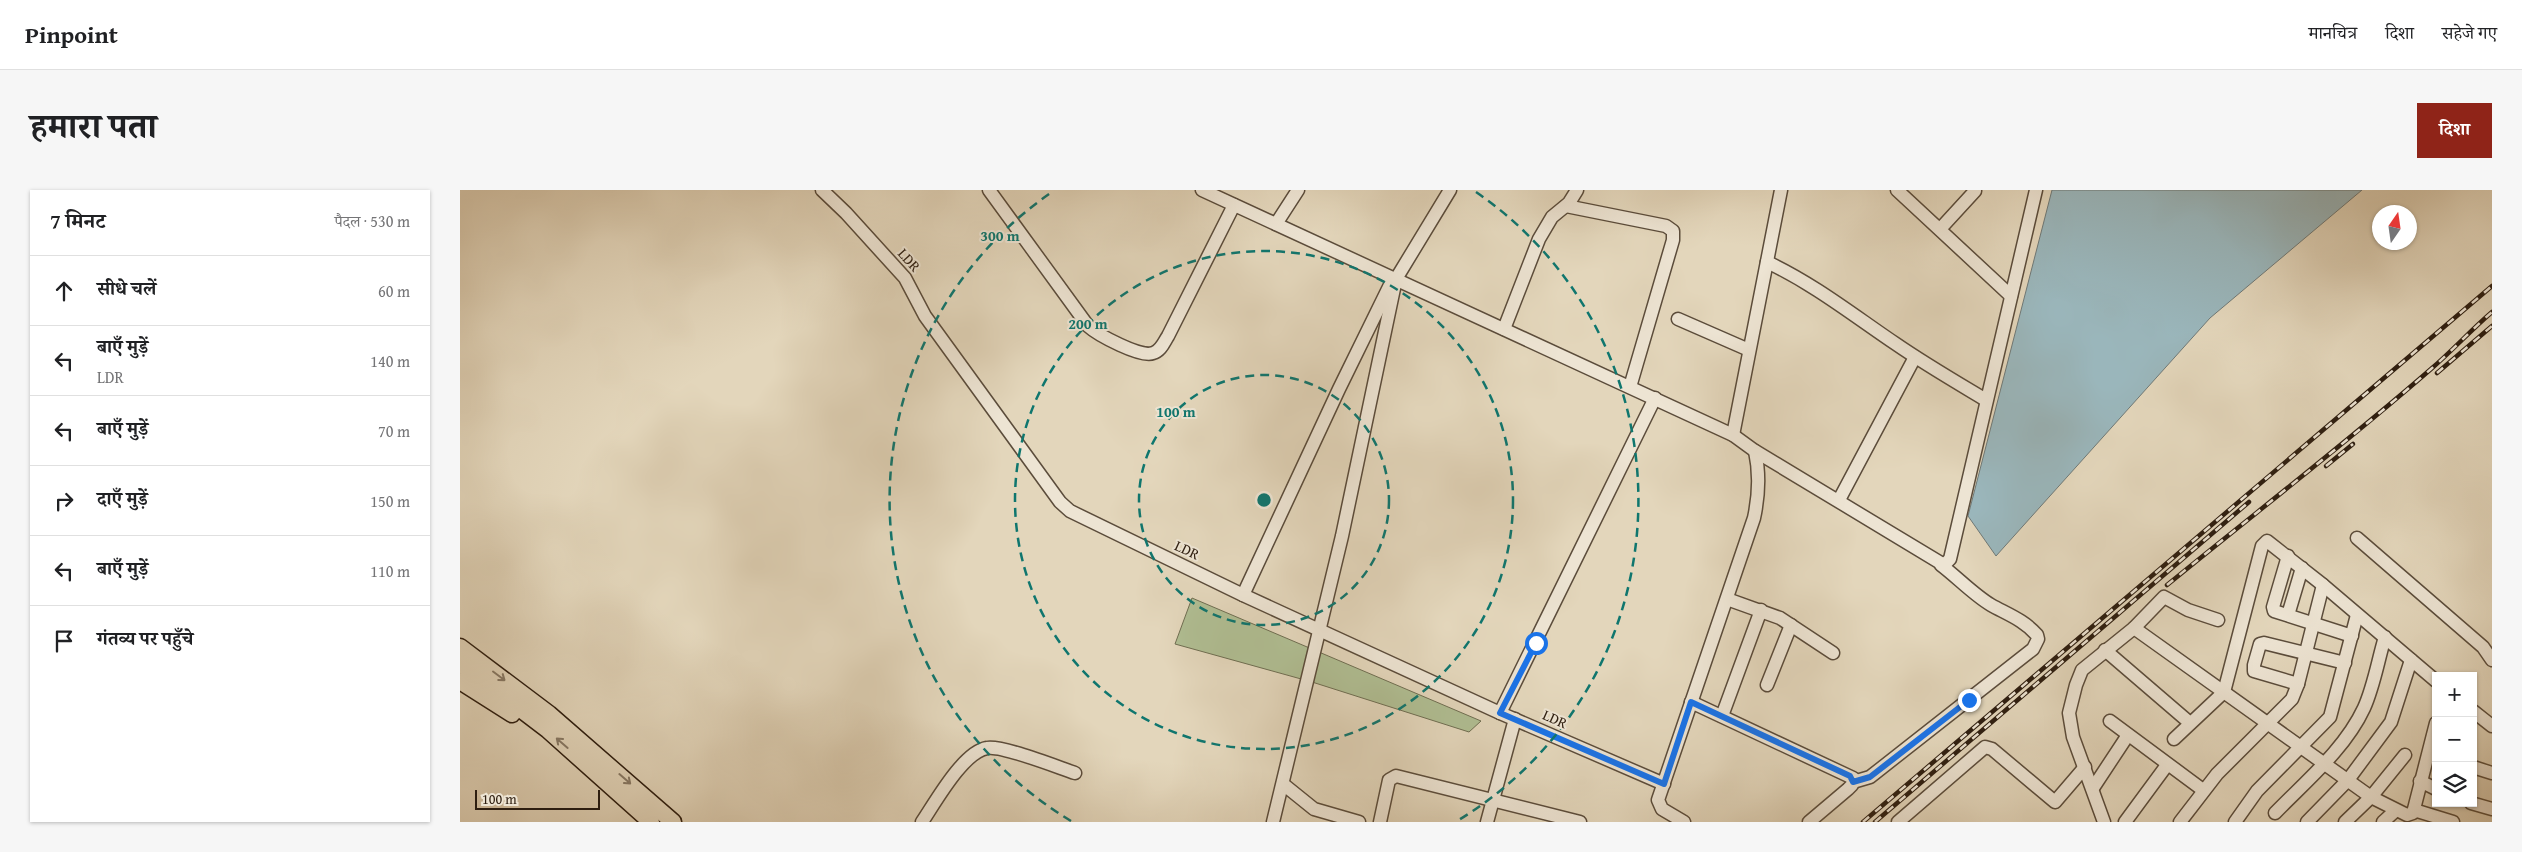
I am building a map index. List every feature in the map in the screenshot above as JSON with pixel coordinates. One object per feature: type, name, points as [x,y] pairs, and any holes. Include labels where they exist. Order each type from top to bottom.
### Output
[{"type":"main road","points":[[460,651],[651,822]]},
{"type":"main road","points":[[460,651],[549,714],[673,822]]},
{"type":"main road","points":[[460,681],[509,713],[536,721]]},
{"type":"street","name":"LDR","points":[[822,190],[851,218],[909,284],[926,316],[1065,507],[1074,514],[1243,595],[1500,713],[1664,784]]},
{"type":"street","points":[[989,190],[1088,326],[1095,332],[1142,354],[1151,354],[1158,351],[1168,336],[1234,205]]},
{"type":"street","points":[[1276,224],[1298,190]]},
{"type":"street","points":[[1243,595],[1339,389],[1390,285],[1396,279],[1450,190]]},
{"type":"street","points":[[1504,329],[1539,239],[1552,217],[1566,206],[1576,190]]},
{"type":"street","points":[[1733,435],[1781,190]]},
{"type":"street","points":[[1898,190],[1941,228],[2011,296]]},
{"type":"street","points":[[1941,565],[1947,564],[1950,559],[2036,190]]},
{"type":"street","points":[[1207,191],[1733,435],[1755,451],[1840,500],[1941,565],[1991,605],[2012,615],[2037,635],[2037,641],[2032,649],[1870,777],[1853,782],[1848,789],[1809,822]]},
{"type":"street","points":[[1941,228],[1974,191]]},
{"type":"street","points":[[1566,206],[1666,226],[1673,231],[1673,240],[1630,386]]},
{"type":"street","points":[[1767,262],[1799,278],[1837,302],[1915,357],[1986,400]]},
{"type":"street","points":[[1273,822],[1342,536],[1396,279]]},
{"type":"street","points":[[1678,319],[1750,350]]},
{"type":"street","points":[[1840,500],[1915,357]]},
{"type":"street","points":[[1500,713],[1655,398]]},
{"type":"street","points":[[1684,822],[1659,804],[1756,508],[1759,471],[1755,451]]},
{"type":"street","points":[[2357,538],[2483,647],[2492,660]]},
{"type":"street","points":[[2174,739],[2224,692],[2263,544],[2270,541],[2432,678]]},
{"type":"street","points":[[2288,556],[2273,609],[2352,636]]},
{"type":"street","points":[[2288,615],[2302,568]]},
{"type":"street","points":[[2180,822],[2203,790],[2292,699],[2298,684],[2323,585]]},
{"type":"street","points":[[2103,822],[2093,788],[2073,737],[2069,713],[2082,670],[2134,628],[2164,597],[2188,610],[2218,620]]},
{"type":"street","points":[[1727,599],[1761,610],[1791,625],[1833,653]]},
{"type":"street","points":[[1722,716],[1761,610]]},
{"type":"street","points":[[2235,822],[2257,791],[2330,717],[2358,615]]},
{"type":"street","points":[[1767,685],[1791,625]]},
{"type":"street","points":[[2134,628],[2300,748],[2371,797],[2395,811],[2411,816],[2420,782],[2431,756]]},
{"type":"street","points":[[2275,813],[2323,763],[2351,730],[2364,710],[2385,638]]},
{"type":"street","points":[[2298,684],[2254,670],[2262,643],[2345,663]]},
{"type":"street","points":[[2105,650],[2190,723]]},
{"type":"street","points":[[2307,822],[2348,780],[2391,722],[2411,660]]},
{"type":"street","points":[[1691,702],[1850,776],[1853,782]]},
{"type":"street","points":[[2477,714],[2492,726]]},
{"type":"street","points":[[1487,822],[1515,719]]},
{"type":"street","points":[[2110,721],[2203,790]]},
{"type":"street","points":[[2093,788],[2128,735]]},
{"type":"street","points":[[1898,822],[1985,747],[1992,749],[2055,802],[2085,767]]},
{"type":"street","points":[[922,822],[954,776],[971,756],[984,748],[1000,749],[1075,773]]},
{"type":"street","points":[[2345,822],[2371,797],[2405,755]]},
{"type":"street","points":[[2125,822],[2167,764]]},
{"type":"street","points":[[2477,768],[2492,773]]},
{"type":"street","points":[[1380,822],[1390,780],[1396,776],[1580,822]]},
{"type":"street","points":[[2420,782],[2432,787]]},
{"type":"street","points":[[1283,784],[1314,809],[1359,822]]},
{"type":"street","points":[[2477,805],[2492,810]]},
{"type":"street","points":[[2414,810],[2453,822]]},
{"type":"street","points":[[2383,822],[2395,811]]},
{"type":"green space","points":[[1192,598],[1481,721],[1469,732],[1312,682],[1175,644]]},
{"type":"water","points":[[2052,190],[2362,190],[2210,318],[1996,556],[1968,516]]},
{"type":"railway","points":[[1863,822],[2492,286]]},
{"type":"railway","points":[[2167,585],[2399,397],[2492,312]]},
{"type":"railway","points":[[2437,373],[2492,326]]},
{"type":"railway","points":[[2326,466],[2353,444]]},
{"type":"railway","points":[[1875,822],[2249,502]]},
{"type":"route","points":[[1536,643],[1500,713],[1664,784],[1691,702],[1850,776],[1853,778],[1853,782],[1870,777],[1969,700]]}]
